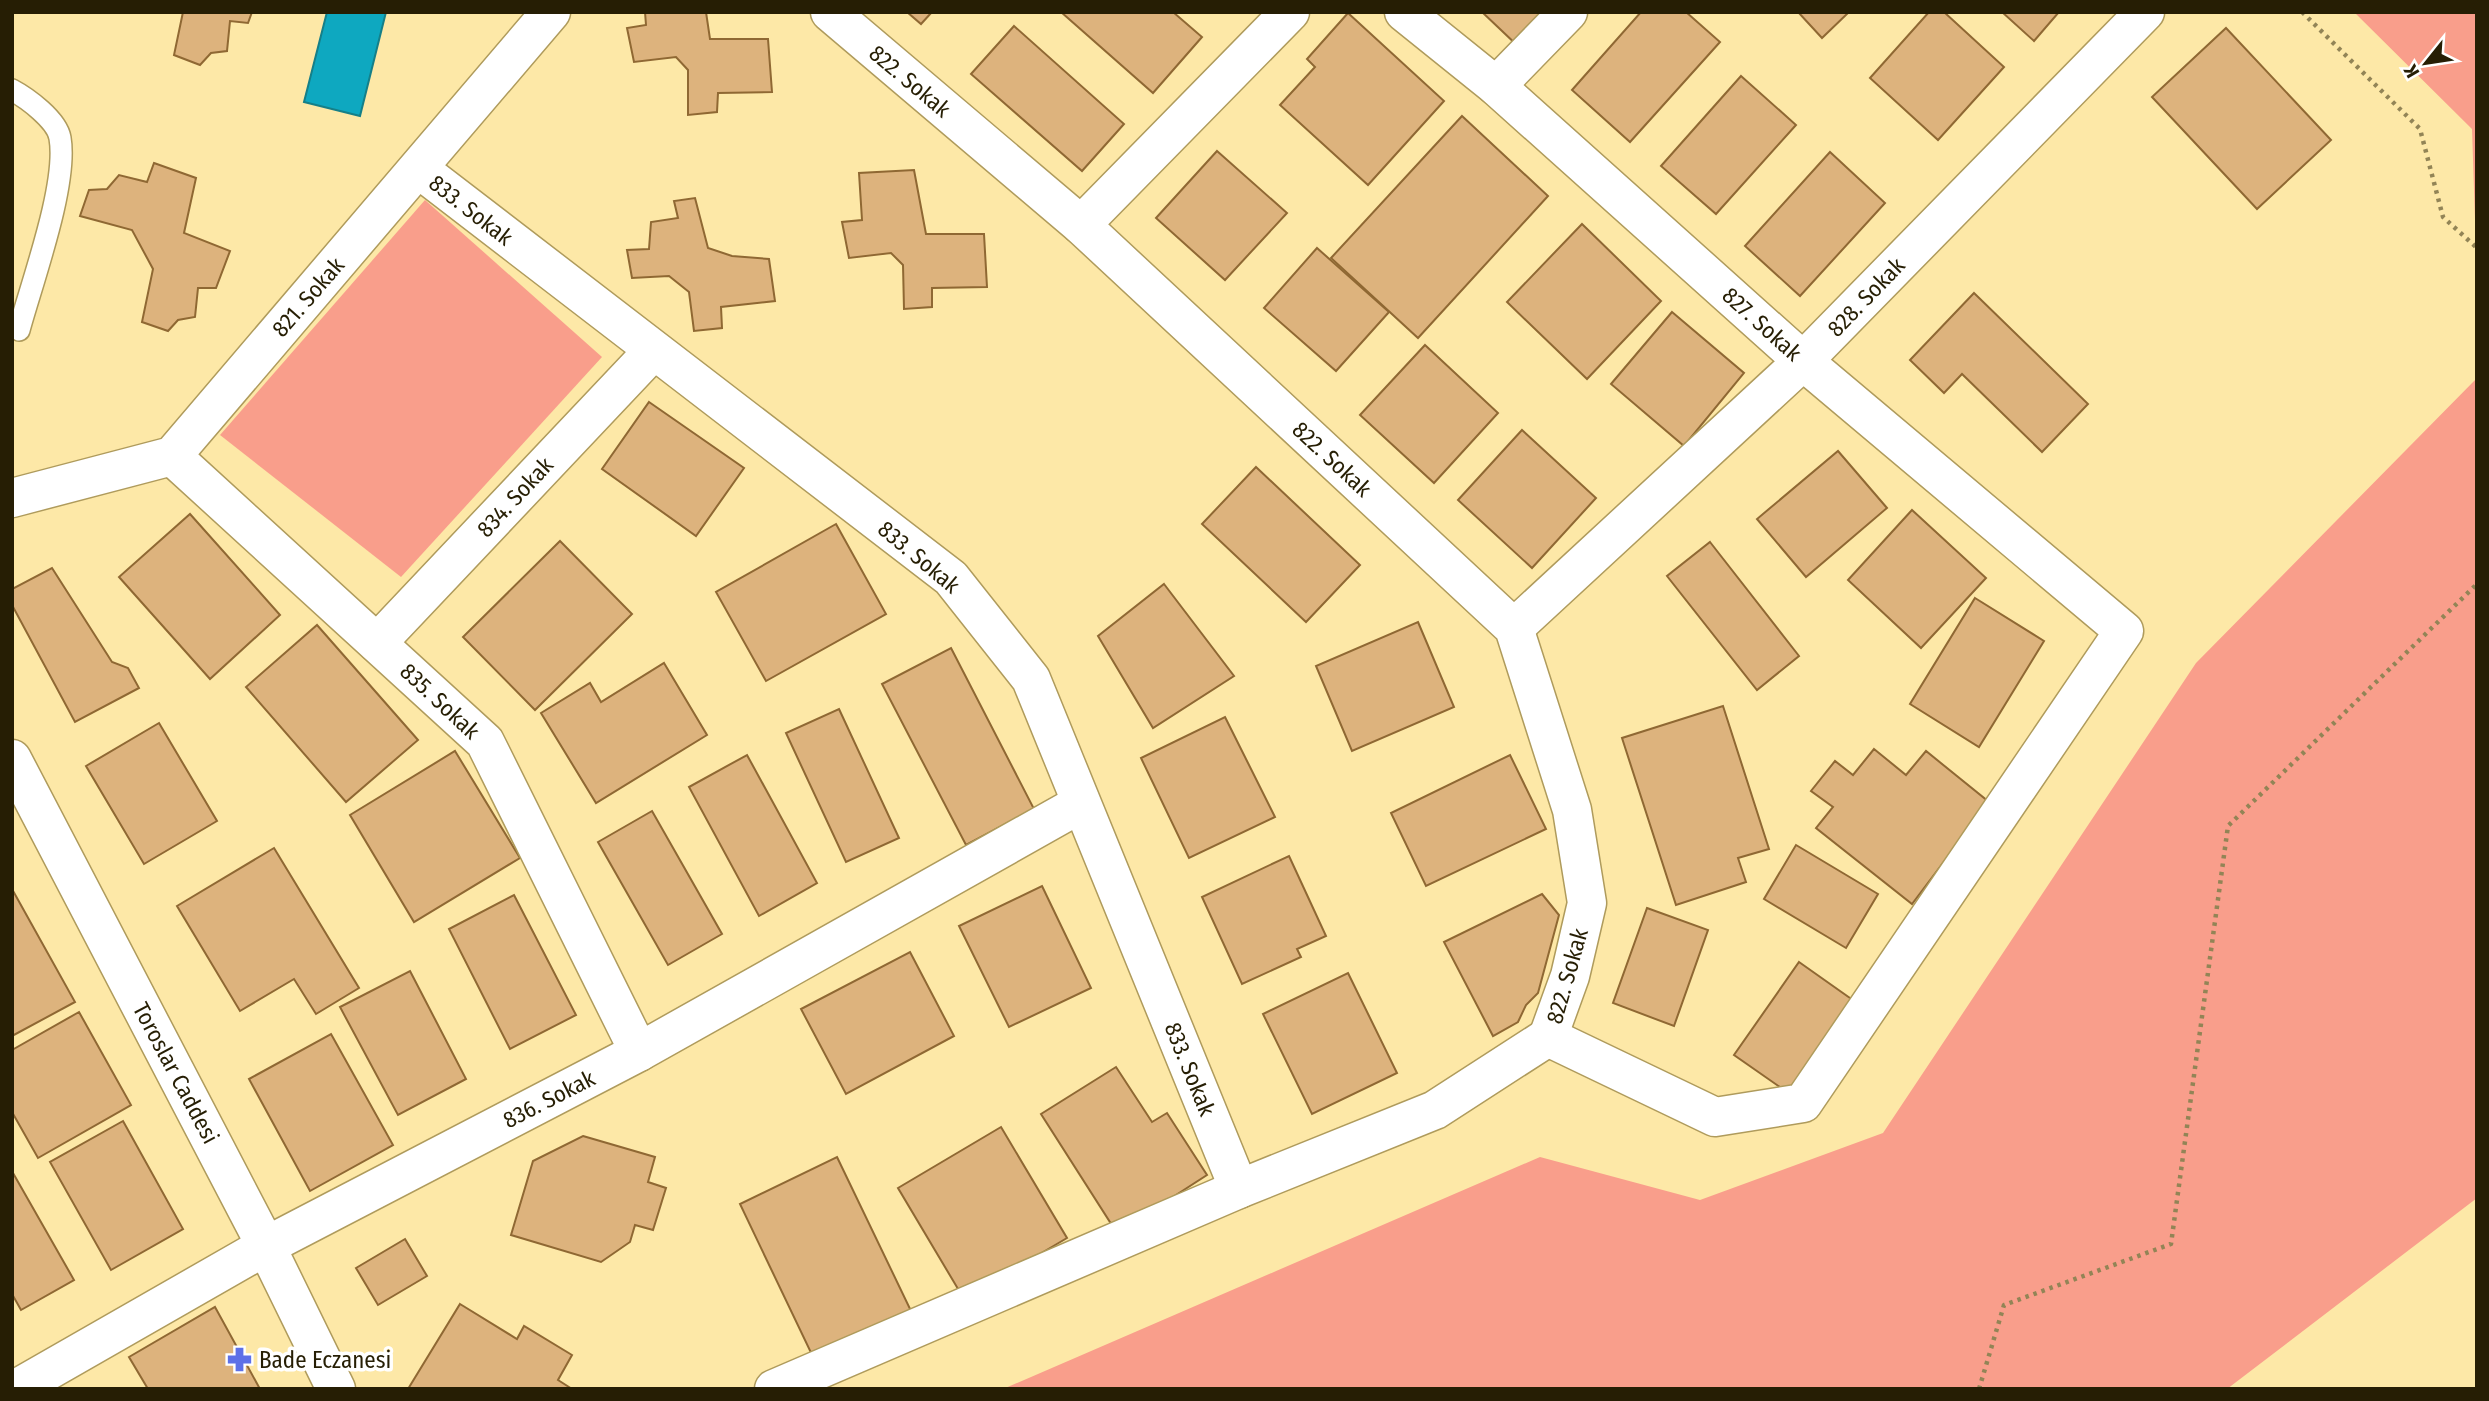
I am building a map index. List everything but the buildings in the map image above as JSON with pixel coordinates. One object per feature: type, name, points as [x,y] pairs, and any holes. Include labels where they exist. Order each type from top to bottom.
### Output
[{"type":"street","name":"821. Sokak","points":[[172,456],[551,12]]},
{"type":"street","name":"822. Sokak","points":[[830,12],[1081,225],[1514,628],[1572,810],[1587,903],[1570,976],[1548,1037]]},
{"type":"street","points":[[1081,225],[1290,12]]},
{"type":"street","name":"827. Sokak","points":[[1404,12],[1496,86],[1803,361],[2124,631],[1803,1102],[1715,1117],[1548,1037]]},
{"type":"street","points":[[1496,86],[1568,12]]},
{"type":"street","name":"828. Sokak","points":[[1514,628],[1803,361],[2145,12]]},
{"type":"street","name":"833. Sokak","points":[[419,169],[951,578],[1031,679],[1239,1189]]},
{"type":"street","name":"834. Sokak","points":[[377,643],[653,351]]},
{"type":"street","points":[[12,498],[172,456]]},
{"type":"street","name":"835. Sokak","points":[[172,456],[485,742],[639,1052]]},
{"type":"street","name":"Toroslar Caddesi","points":[[12,759],[265,1245],[336,1389]]},
{"type":"street","name":"836. Sokak","points":[[16,1389],[265,1245],[639,1052],[1080,804]]},
{"type":"street","points":[[774,1389],[1239,1189],[1435,1110],[1548,1037]]},
{"type":"lane","points":[[12,90],[32,100],[60,135],[61,174],[19,330]]},
{"type":"path","points":[[2302,12],[2420,129],[2443,217],[2477,248]]},
{"type":"path","points":[[1979,1389],[2004,1305],[2171,1244],[2228,826],[2477,584]]},
{"type":"shaded area","points":[[2354,12],[2477,12],[2477,280],[2472,129]]},
{"type":"shaded area","points":[[425,200],[602,357],[401,577],[220,435]]},
{"type":"shaded area","points":[[2477,378],[2477,1198],[2227,1389],[1003,1389],[1540,1157],[1700,1200],[1883,1133],[2196,663]]},
{"type":"water","points":[[327,12],[386,12],[360,116],[304,102]]},
{"type":"place","name":"Bade Eczanesi","points":[[239,1360]]}]
